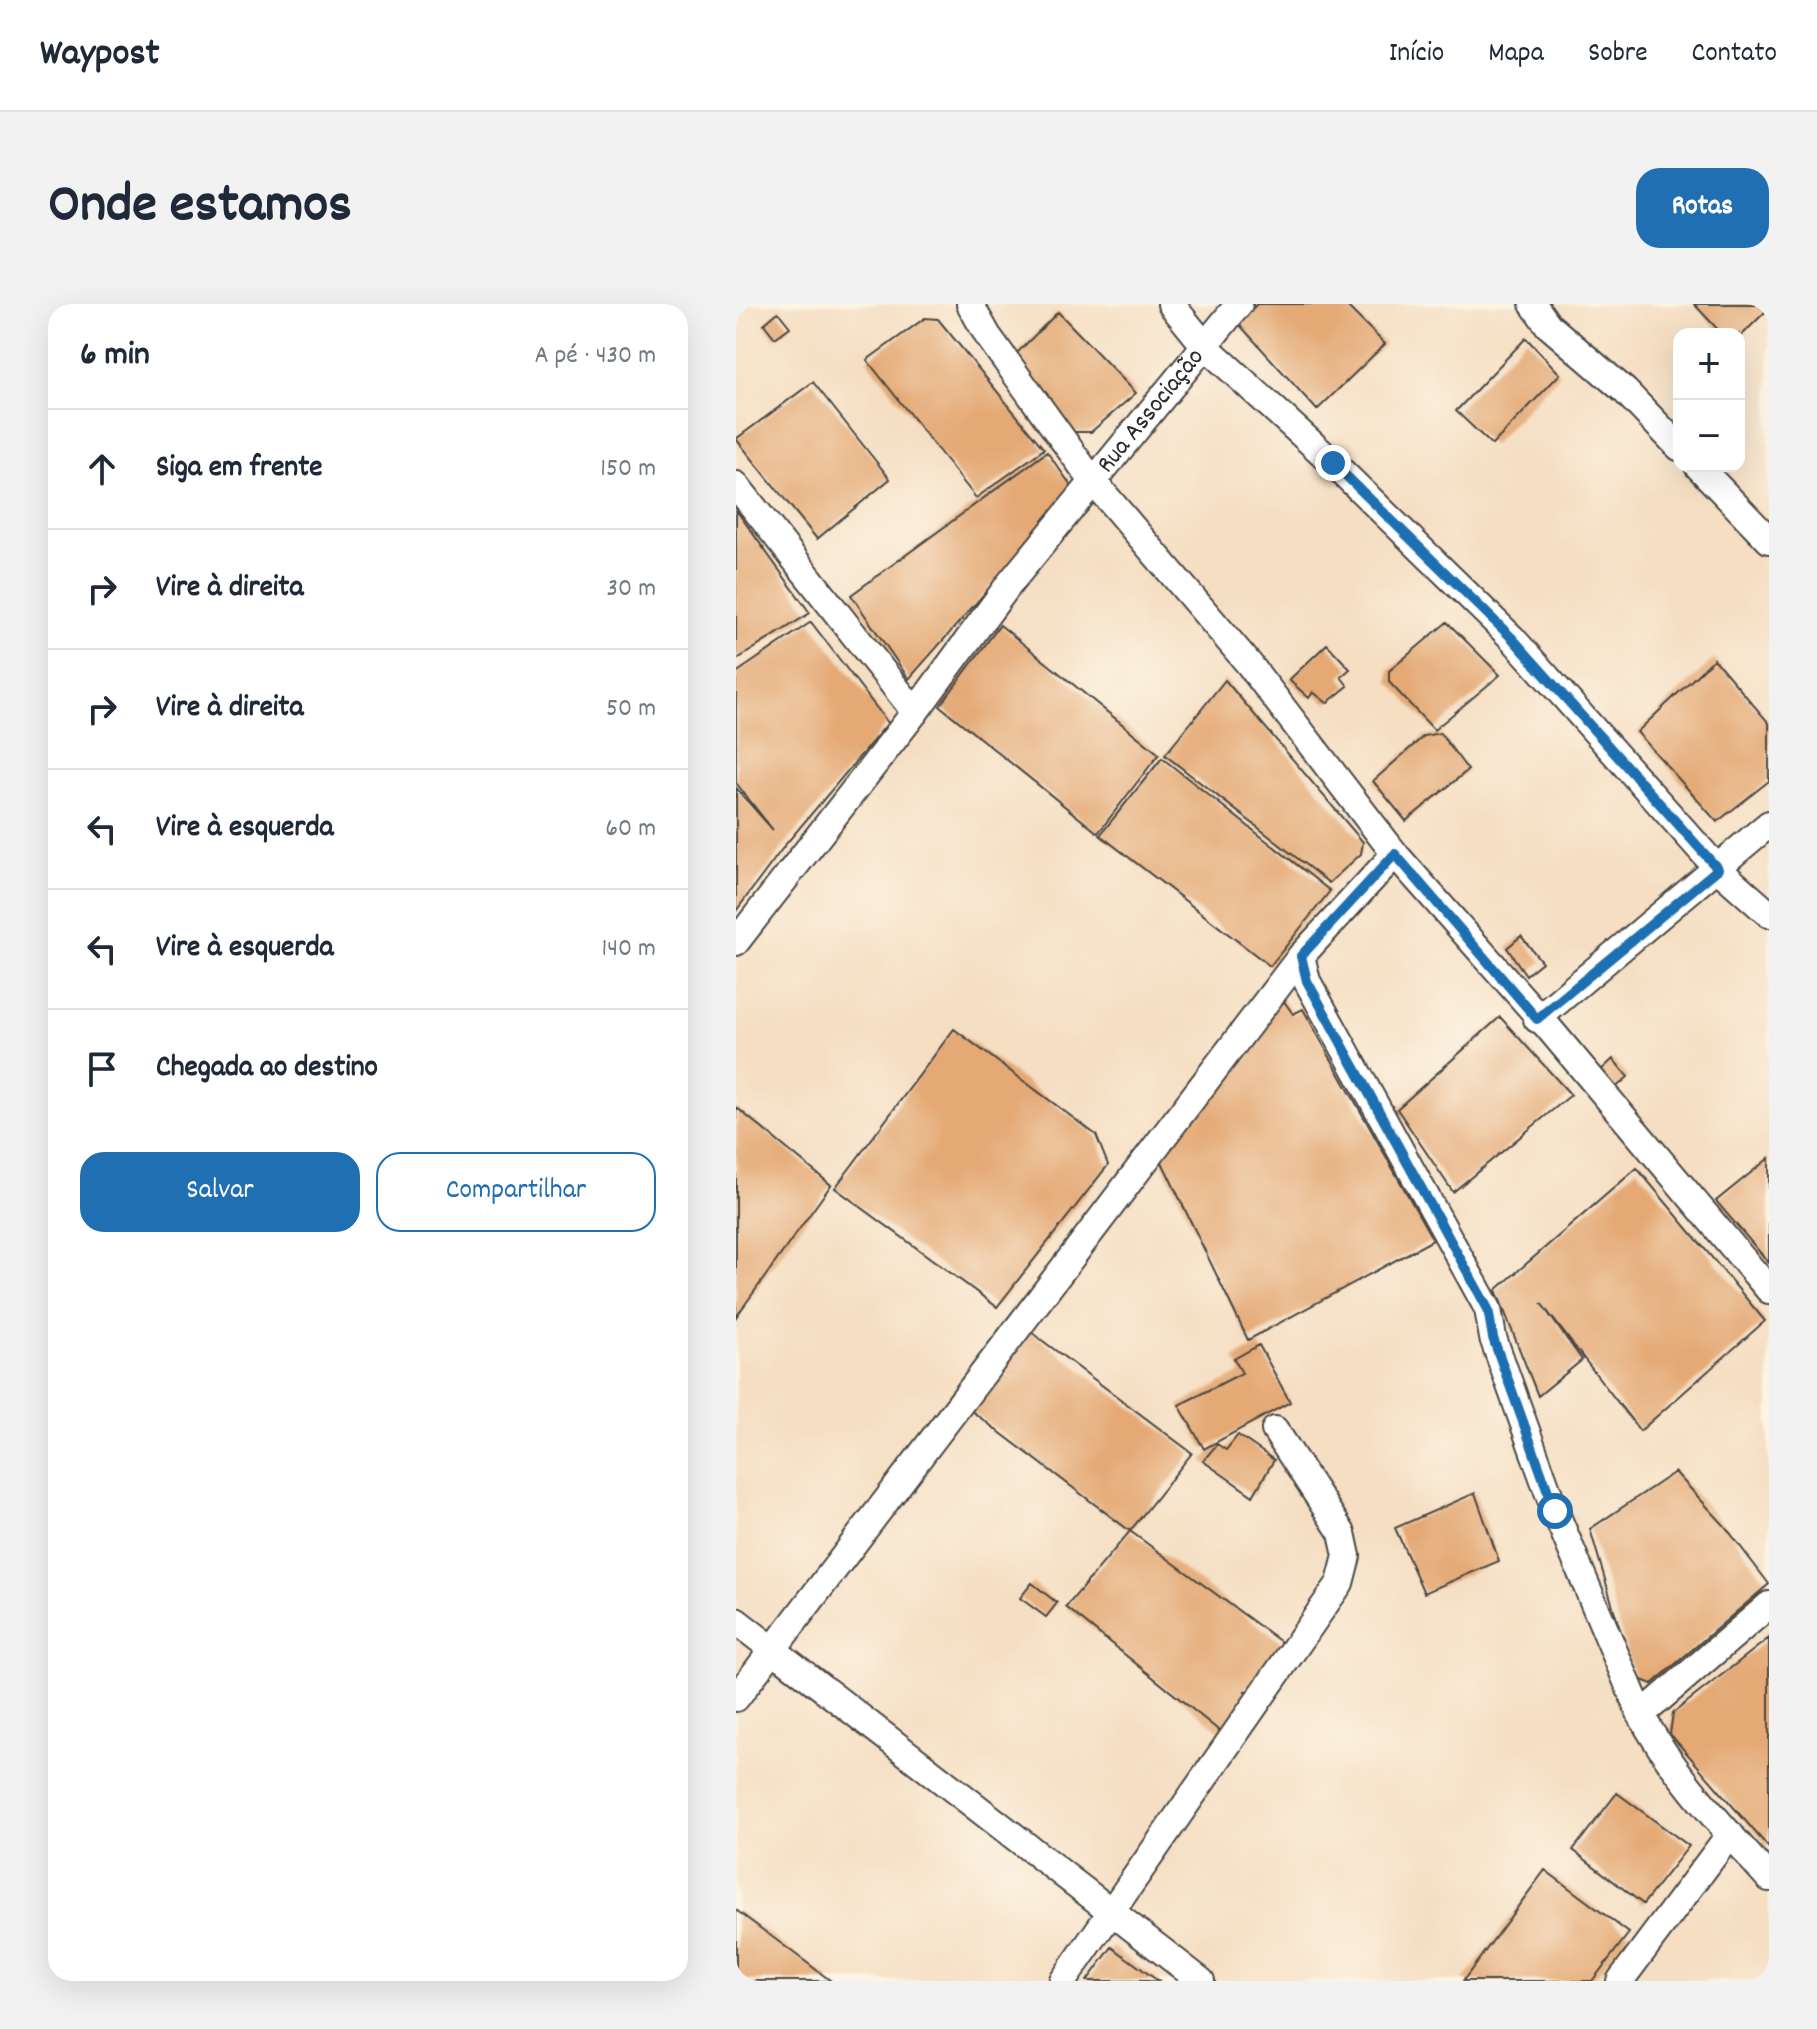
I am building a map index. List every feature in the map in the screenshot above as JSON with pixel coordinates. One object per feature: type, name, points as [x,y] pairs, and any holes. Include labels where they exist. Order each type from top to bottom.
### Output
[{"type":"street","points":[[970,304],[988,336],[1092,480],[1249,664],[1395,854],[1769,1290]]},
{"type":"street","points":[[1171,304],[1205,346],[1333,463],[1512,638],[1718,869],[1769,914]]},
{"type":"street","name":"Rua Associação","points":[[736,942],[1092,480],[1239,304]]},
{"type":"street","points":[[1533,304],[1548,325],[1625,391],[1673,441]]},
{"type":"street","points":[[1704,472],[1769,540]]},
{"type":"street","points":[[736,485],[915,712]]},
{"type":"street","points":[[1537,1019],[1769,824]]},
{"type":"street","points":[[736,1698],[1301,956],[1395,854]]},
{"type":"street","points":[[1301,956],[1307,981],[1488,1309],[1493,1338],[1555,1511],[1641,1715],[1657,1744],[1769,1878]]},
{"type":"street","points":[[1063,1981],[1113,1914],[1340,1583],[1347,1556],[1342,1533],[1275,1430]]},
{"type":"street","points":[[1641,1715],[1769,1605]]},
{"type":"street","points":[[736,1621],[1201,1981]]},
{"type":"street","points":[[1620,1981],[1730,1834]]},
{"type":"building","points":[[1257,304],[1345,304],[1385,344],[1317,410],[1238,323]]},
{"type":"building","points":[[1694,304],[1769,304],[1769,308],[1745,332],[1745,328],[1716,328]]},
{"type":"building","points":[[778,312],[790,327],[775,338],[764,324]]},
{"type":"building","points":[[1058,312],[1136,393],[1091,432],[1072,432],[1016,354]]},
{"type":"building","points":[[925,318],[938,319],[1044,449],[976,498],[867,360]]},
{"type":"building","points":[[1526,338],[1560,374],[1492,445],[1456,411]]},
{"type":"building","points":[[813,382],[890,479],[817,539],[736,439]]},
{"type":"building","points":[[1047,452],[1075,491],[909,679],[851,595]]},
{"type":"building","points":[[736,510],[810,613],[736,660]]},
{"type":"building","points":[[811,622],[888,723],[785,845],[736,911],[736,788],[773,830],[736,783],[736,673]]},
{"type":"building","points":[[1447,622],[1500,675],[1434,730],[1389,682],[1389,671]]},
{"type":"building","points":[[1000,625],[1159,754],[1098,833],[940,706]]},
{"type":"building","points":[[1327,644],[1350,669],[1341,677],[1348,686],[1327,703],[1313,692],[1309,698],[1289,680]]},
{"type":"building","points":[[1714,659],[1769,723],[1769,781],[1717,822],[1637,732]]},
{"type":"building","points":[[1225,680],[1363,842],[1361,854],[1329,883],[1165,755]]},
{"type":"building","points":[[1440,733],[1468,770],[1406,821],[1373,781],[1424,736]]},
{"type":"building","points":[[1162,758],[1330,891],[1270,966],[1100,835]]},
{"type":"building","points":[[1521,936],[1542,962],[1526,975],[1507,948]]},
{"type":"building","points":[[1281,997],[1293,1014],[1303,1009],[1433,1240],[1248,1340],[1161,1160]]},
{"type":"building","points":[[1500,1017],[1571,1095],[1453,1192],[1397,1109]]},
{"type":"building","points":[[954,1029],[1096,1135],[1108,1165],[997,1307],[835,1188]]},
{"type":"building","points":[[1613,1059],[1628,1077],[1613,1090],[1598,1073]]},
{"type":"building","points":[[736,1107],[831,1185],[736,1317]]},
{"type":"building","points":[[1769,1158],[1769,1263],[1716,1201]]},
{"type":"building","points":[[1637,1168],[1765,1321],[1640,1431],[1541,1303],[1582,1360],[1538,1396],[1496,1290]]},
{"type":"building","points":[[1027,1329],[1192,1453],[1130,1531],[969,1409]]},
{"type":"building","points":[[1259,1345],[1290,1402],[1204,1449],[1179,1405],[1242,1373],[1234,1359]]},
{"type":"building","points":[[1238,1435],[1274,1460],[1253,1496],[1203,1461],[1217,1444],[1226,1450]]},
{"type":"building","points":[[1675,1472],[1724,1525],[1769,1584],[1652,1684],[1634,1677],[1590,1529]]},
{"type":"building","points":[[1475,1493],[1499,1561],[1424,1593],[1395,1528]]},
{"type":"building","points":[[1130,1531],[1288,1647],[1257,1690],[1245,1691],[1248,1699],[1222,1733],[1066,1607]]},
{"type":"building","points":[[1032,1583],[1057,1603],[1046,1617],[1020,1598]]},
{"type":"building","points":[[1769,1638],[1769,1848],[1670,1734],[1673,1713]]},
{"type":"building","points":[[1617,1793],[1689,1846],[1643,1904],[1573,1850]]},
{"type":"building","points":[[1545,1870],[1629,1933],[1592,1981],[1463,1981]]},
{"type":"building","points":[[736,1910],[806,1962],[831,1981],[736,1981]]},
{"type":"building","points":[[1112,1947],[1158,1981],[1087,1981]]},
{"type":"route","points":[[1333,463],[1512,638],[1718,869],[1537,1019],[1395,854],[1301,956],[1307,981],[1488,1309],[1493,1338],[1555,1511]]}]
